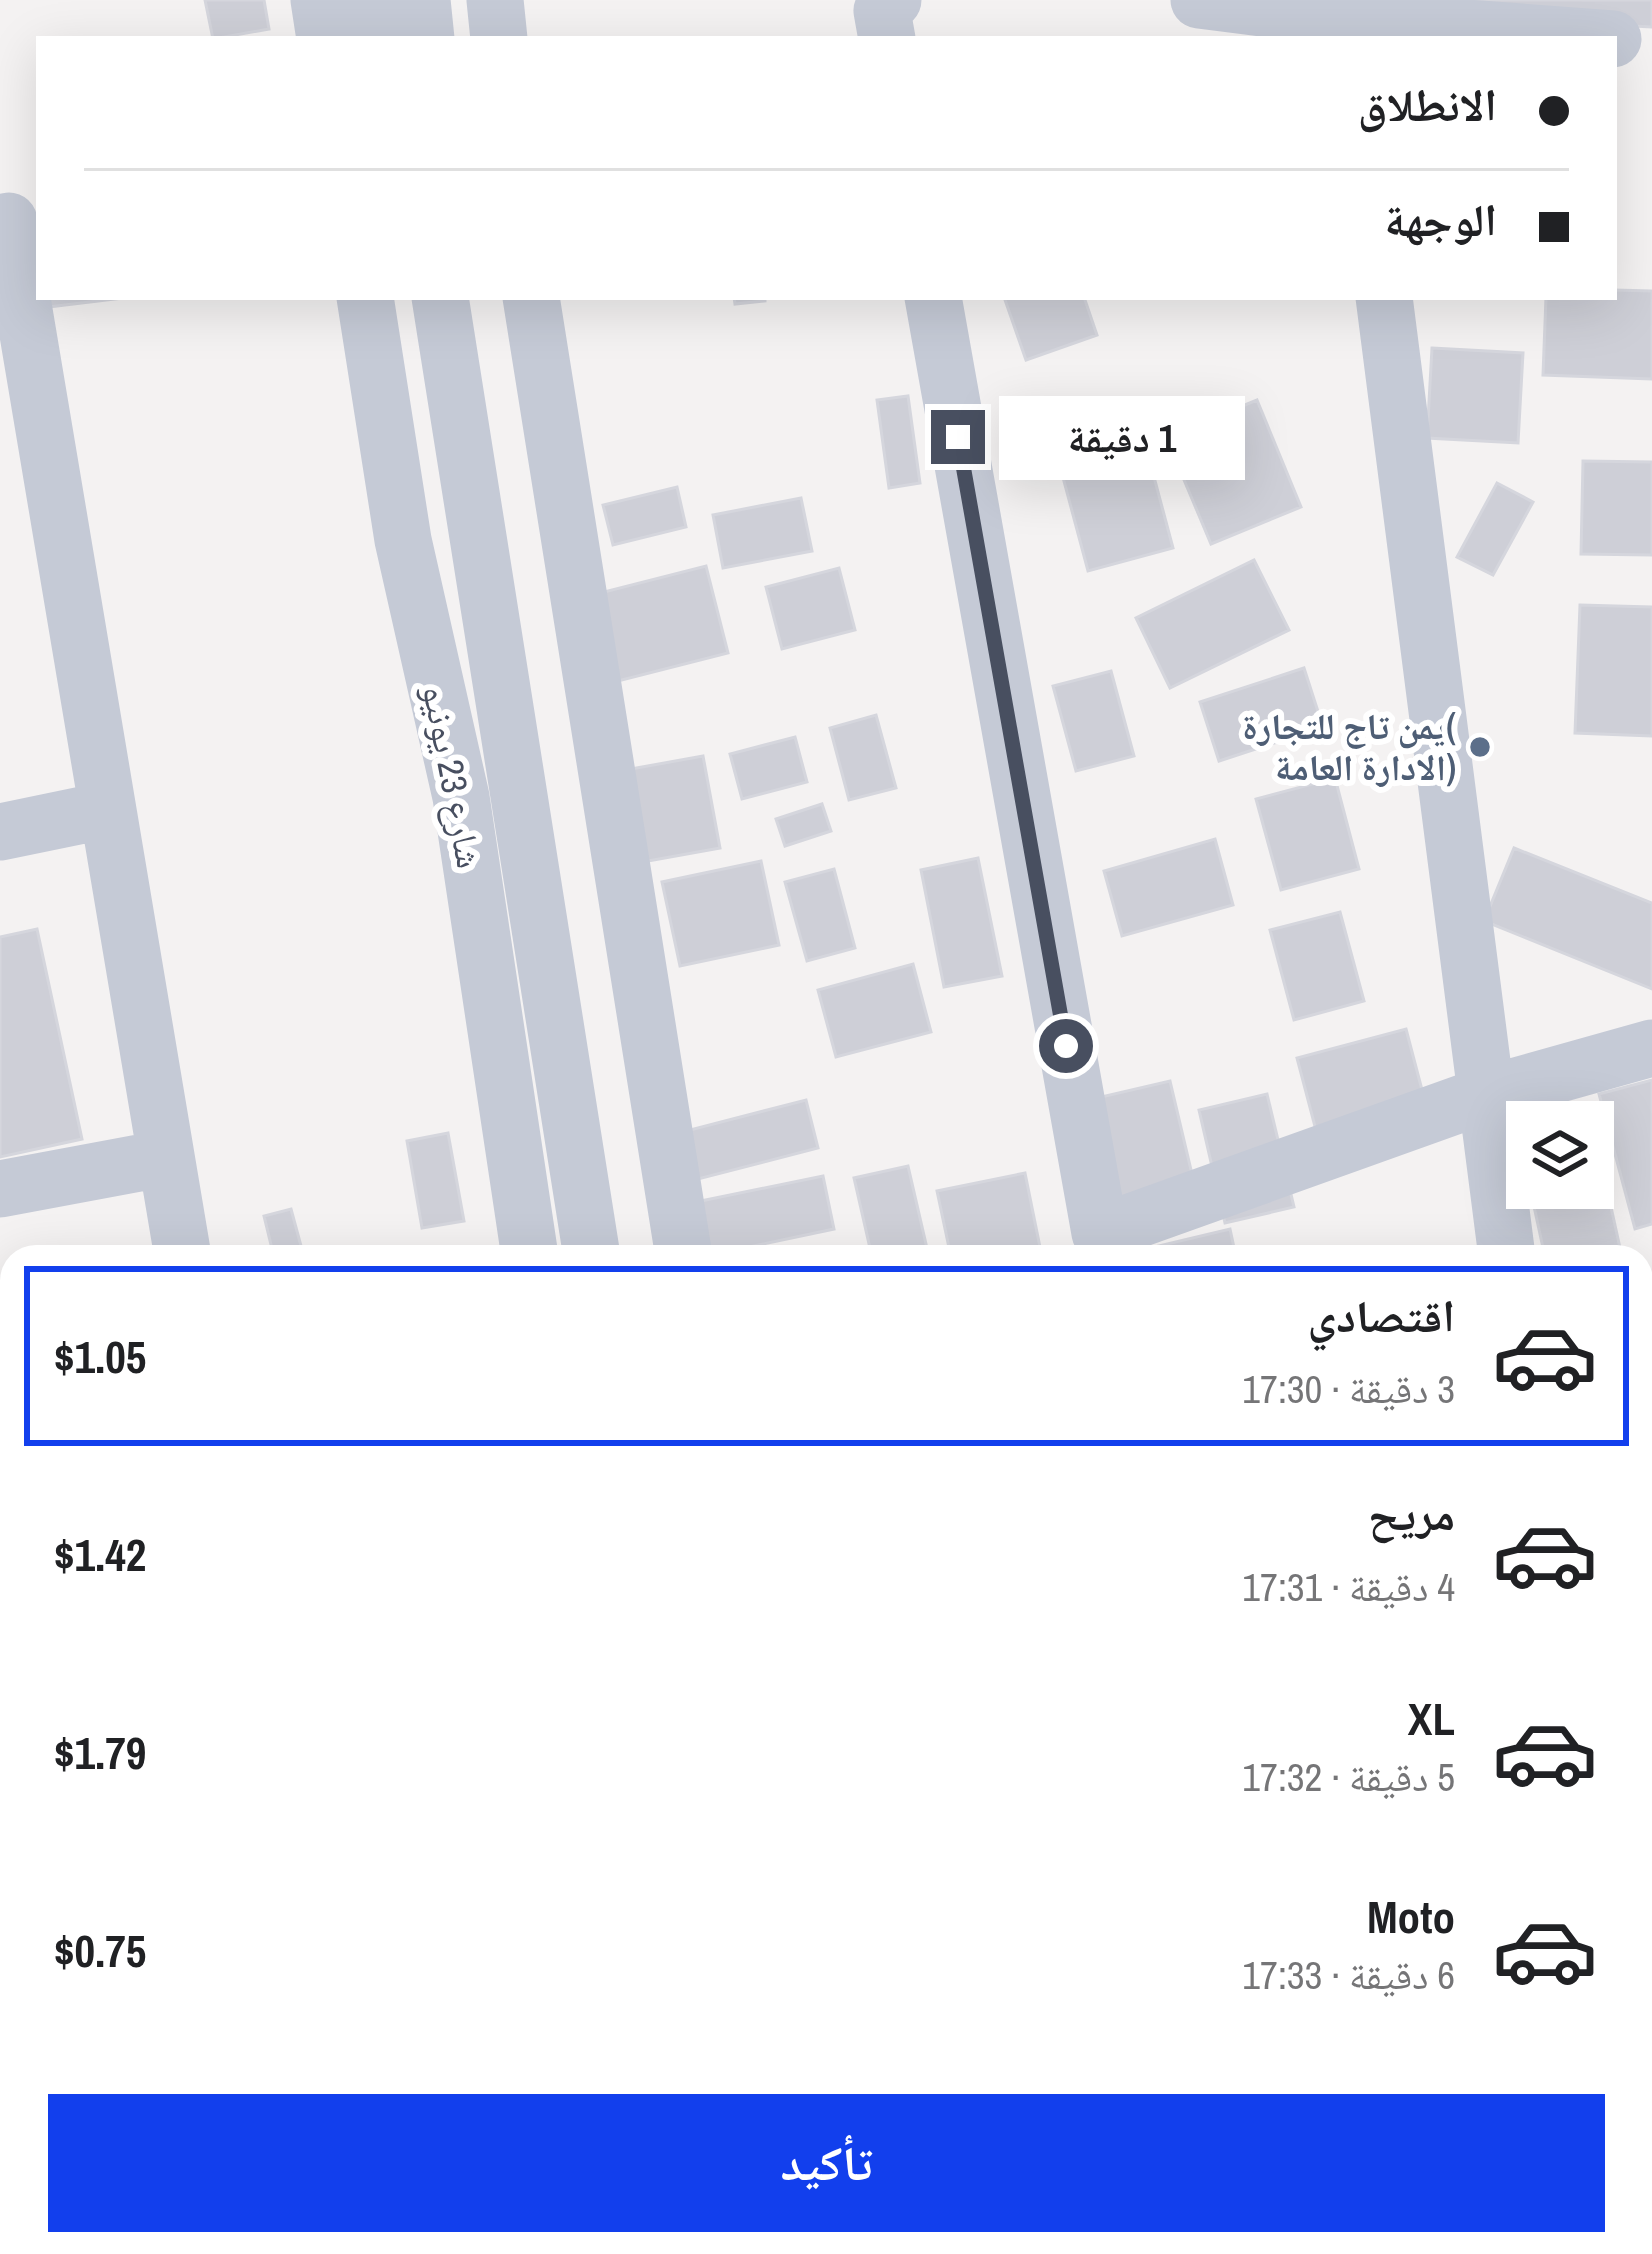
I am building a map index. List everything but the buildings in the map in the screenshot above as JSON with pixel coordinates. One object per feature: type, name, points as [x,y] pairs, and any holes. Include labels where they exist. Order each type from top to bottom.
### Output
[{"type":"street","points":[[319,0],[325,36]]},
{"type":"street","points":[[370,0],[376,36]]},
{"type":"street","points":[[422,0],[426,36]]},
{"type":"street","points":[[495,0],[499,36]]},
{"type":"street","points":[[886,36],[882,11],[893,0]]},
{"type":"street","points":[[1198,0],[1348,19],[1574,36]]},
{"type":"street","points":[[1617,39],[1652,42]]},
{"type":"street","points":[[0,223],[9,221],[181,1245]]},
{"type":"street","name":"شارع 23 يونيو","points":[[365,300],[403,540],[461,797],[528,1245]]},
{"type":"street","points":[[440,300],[590,1245]]},
{"type":"street","points":[[532,300],[681,1245]]},
{"type":"street","points":[[934,300],[1100,1233],[1488,1094],[1652,1048]]},
{"type":"street","points":[[1384,300],[1506,1245]]},
{"type":"street","points":[[0,832],[107,810]]},
{"type":"street","points":[[0,1189],[166,1158]]},
{"type":"place","name":"يمن تاج للتجارة( الادارة العامة)","points":[[1480,747]]},
{"type":"route","points":[[958,437],[1066,1046]]}]
